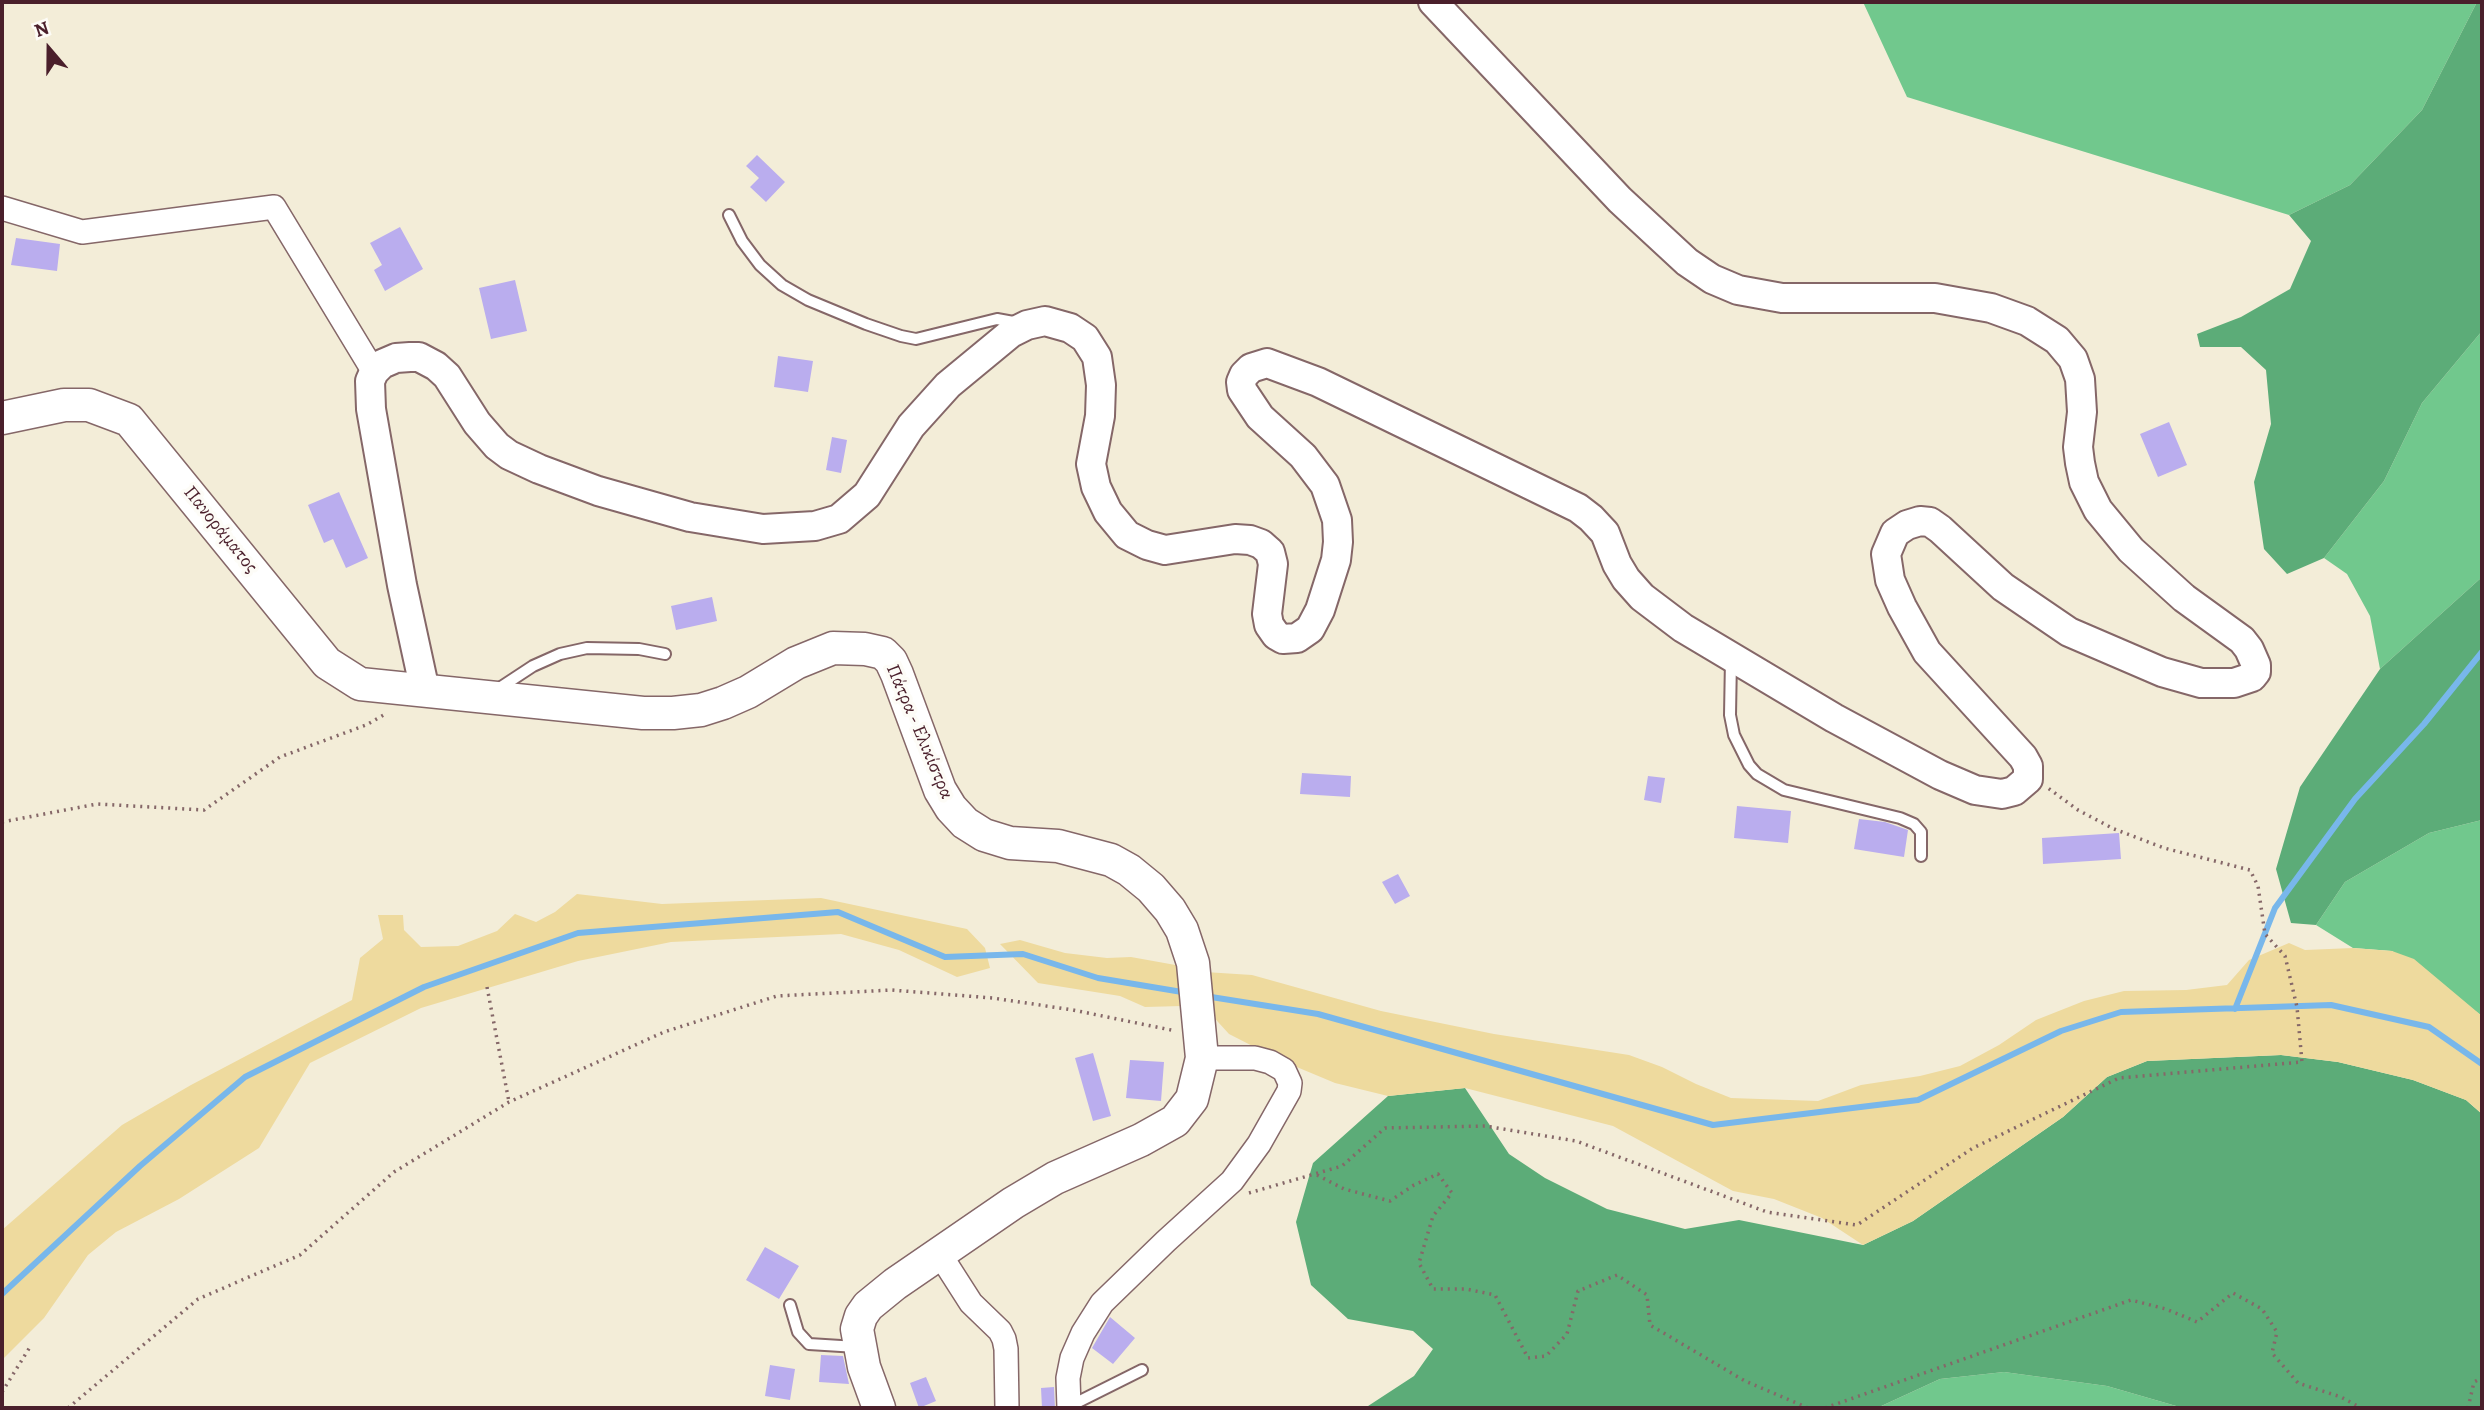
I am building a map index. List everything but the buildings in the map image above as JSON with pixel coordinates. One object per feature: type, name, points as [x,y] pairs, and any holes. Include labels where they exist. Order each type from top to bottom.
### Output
[{"type":"main road","name":"Πανοράματος","points":[[2,418],[65,405],[89,405],[111,411],[129,420],[327,663],[360,684],[425,691]]},
{"type":"main road","name":"Πάτρα - Ελικίστρα","points":[[425,691],[643,713],[701,710],[748,692],[796,663],[825,650],[849,648],[883,653],[891,661],[897,674],[940,790],[951,808],[965,823],[984,835],[1010,842],[1058,846],[1111,860],[1129,870],[1151,888],[1170,910],[1182,930],[1193,963],[1199,1034],[1192,1099],[1175,1121],[1141,1140],[1055,1178],[1013,1203],[868,1306],[861,1316],[858,1329],[859,1347],[879,1408]]},
{"type":"street","points":[[425,691],[402,585],[373,422],[369,388],[374,372],[382,364],[396,358],[419,357],[431,363],[447,376],[488,437],[509,455],[539,469],[598,491],[690,517],[763,529],[815,526],[839,519],[867,495],[911,426],[948,384],[1011,333],[1027,325],[1045,321],[1070,328],[1085,338],[1097,357],[1101,385],[1100,416],[1091,464],[1096,487],[1108,512],[1127,535],[1165,550],[1236,539],[1261,544],[1270,552],[1273,564],[1267,614],[1269,625],[1276,635],[1283,639],[1297,638],[1310,629],[1336,560],[1337,520],[1325,485],[1303,456],[1260,417],[1242,390],[1244,375],[1251,368],[1267,363],[1318,382],[1578,509],[1605,533],[1626,579],[1642,597],[1683,628],[1834,718],[1940,775],[1975,790],[2002,794],[2014,791],[2023,785],[2029,774],[2023,757],[1927,652],[1902,607],[1890,580],[1886,555],[1895,533],[1908,525],[1920,521],[1930,523],[2003,587],[2069,632],[2162,672],[2219,684],[2245,681],[2256,672],[2253,658],[2242,640],[2184,598],[2131,550],[2098,510],[2084,482],[2080,463],[2080,379],[2073,359],[2057,340],[2027,321],[1991,308],[1935,298],[1782,298],[1738,290],[1712,279],[1687,262],[1620,200],[1433,2]]},
{"type":"street","points":[[2,208],[82,232],[274,206],[374,372]]},
{"type":"street","points":[[1069,1407],[1068,1378],[1072,1358],[1083,1333],[1102,1303],[1232,1181],[1259,1144],[1289,1090],[1290,1083],[1284,1070],[1199,1034]]},
{"type":"street","points":[[939,1253],[971,1303],[1000,1331],[1004,1339],[1007,1408]]},
{"type":"lane","points":[[729,215],[742,241],[760,265],[782,285],[808,300],[901,337],[916,340],[997,320],[1027,325]]},
{"type":"lane","points":[[487,697],[533,666],[560,654],[587,648],[639,649],[665,654]]},
{"type":"lane","points":[[1731,656],[1730,715],[1734,735],[1740,750],[1757,774],[1784,790],[1900,818],[1914,824],[1921,832],[1921,856]]},
{"type":"lane","points":[[790,1305],[798,1332],[809,1344],[859,1347]]},
{"type":"lane","points":[[1069,1407],[1142,1370]]},
{"type":"path","points":[[2,822],[97,804],[204,810],[280,757],[366,726],[389,712]]},
{"type":"path","points":[[1243,1195],[1342,1166],[1385,1128],[1485,1126],[1576,1141],[1767,1212],[1857,1225],[1973,1148],[2119,1078],[2302,1062],[2297,1006],[2285,956],[2265,934],[2258,886],[2250,870],[2164,848],[2114,829],[2057,796],[2029,774]]},
{"type":"path","points":[[487,986],[509,1102]]},
{"type":"path","points":[[68,1408],[198,1299],[300,1255],[394,1172],[509,1102],[664,1032],[777,996],[891,990],[993,998],[1199,1034]]},
{"type":"path","points":[[1316,1175],[1344,1189],[1390,1201],[1414,1185],[1438,1174],[1452,1193],[1433,1216],[1419,1263],[1433,1289],[1465,1289],[1495,1294],[1528,1358],[1546,1356],[1567,1334],[1578,1290],[1617,1275],[1647,1295],[1650,1325],[1745,1381],[1808,1408]]},
{"type":"path","points":[[1825,1408],[2131,1300],[2166,1309],[2197,1322],[2233,1293],[2262,1309],[2277,1332],[2272,1353],[2298,1383],[2341,1397],[2361,1408]]},
{"type":"path","points":[[2,1392],[30,1347]]},
{"type":"path","points":[[2468,1408],[2474,1382],[2482,1378]]},
{"type":"green space","points":[[1863,2],[2477,2],[2422,110],[2350,185],[2289,215],[1907,97]]},
{"type":"green space","points":[[2477,2],[2482,2],[2482,331],[2422,403],[2384,481],[2324,558],[2287,574],[2264,549],[2254,482],[2271,424],[2266,370],[2241,347],[2200,347],[2197,334],[2241,317],[2290,289],[2311,241],[2289,215],[2350,185],[2422,110]]},
{"type":"green space","points":[[2482,331],[2482,577],[2380,669],[2370,616],[2347,574],[2324,558],[2384,481],[2422,403]]},
{"type":"green space","points":[[2482,577],[2482,820],[2429,833],[2345,882],[2316,925],[2291,923],[2276,869],[2300,787],[2380,669]]},
{"type":"green space","points":[[2482,820],[2482,1016],[2392,951],[2353,948],[2316,925],[2345,882],[2429,833]]},
{"type":"green space","points":[[2281,1055],[2338,1062],[2413,1080],[2466,1100],[2482,1114],[2482,1408],[2183,1408],[2107,1386],[2004,1372],[1940,1379],[1877,1408],[1365,1408],[1414,1376],[1433,1349],[1413,1331],[1348,1319],[1311,1285],[1296,1222],[1313,1163],[1388,1096],[1465,1088],[1509,1154],[1545,1178],[1607,1209],[1685,1229],[1739,1220],[1863,1245],[1913,1221],[2063,1117],[2107,1077],[2147,1061]]},
{"type":"green space","points":[[2004,1372],[2107,1386],[2183,1408],[1877,1408],[1940,1379]]},
{"type":"sand","points":[[577,894],[662,904],[821,898],[967,929],[985,948],[990,968],[957,977],[899,950],[841,934],[671,942],[578,961],[421,1008],[310,1063],[259,1148],[179,1199],[116,1232],[88,1255],[44,1318],[2,1360],[2,1230],[122,1125],[191,1085],[352,1000],[360,958],[383,939],[378,915],[403,915],[404,930],[421,947],[458,946],[497,931],[515,914],[536,922],[555,912]]},
{"type":"sand","points":[[1020,940],[1065,953],[1107,958],[1131,957],[1181,966],[1182,1006],[1145,1007],[1120,996],[1038,983],[1000,944]]},
{"type":"sand","points":[[2289,943],[2305,950],[2353,948],[2392,951],[2414,959],[2482,1016],[2482,1114],[2466,1100],[2413,1080],[2338,1062],[2281,1055],[2147,1061],[2107,1077],[2063,1117],[1913,1221],[1863,1245],[1822,1218],[1774,1199],[1733,1191],[1613,1126],[1465,1088],[1388,1096],[1335,1083],[1280,1060],[1229,1034],[1208,1011],[1205,972],[1252,975],[1381,1011],[1494,1034],[1629,1055],[1731,1098],[1818,1101],[1861,1085],[1920,1076],[1960,1066],[1999,1045],[2036,1020],[2084,1001],[2124,991],[2186,990],[2227,985],[2249,960]]},
{"type":"waterway","points":[[2235,1009],[2275,908],[2355,799],[2424,724],[2482,652]]},
{"type":"waterway","points":[[2,1294],[140,1166],[245,1077],[424,987],[578,933],[838,912],[945,957],[1023,954],[1098,978],[1188,993]]},
{"type":"waterway","points":[[1205,996],[1318,1014],[1713,1125],[1918,1100],[2061,1031],[2121,1012],[2331,1005],[2429,1027],[2482,1064]]}]
